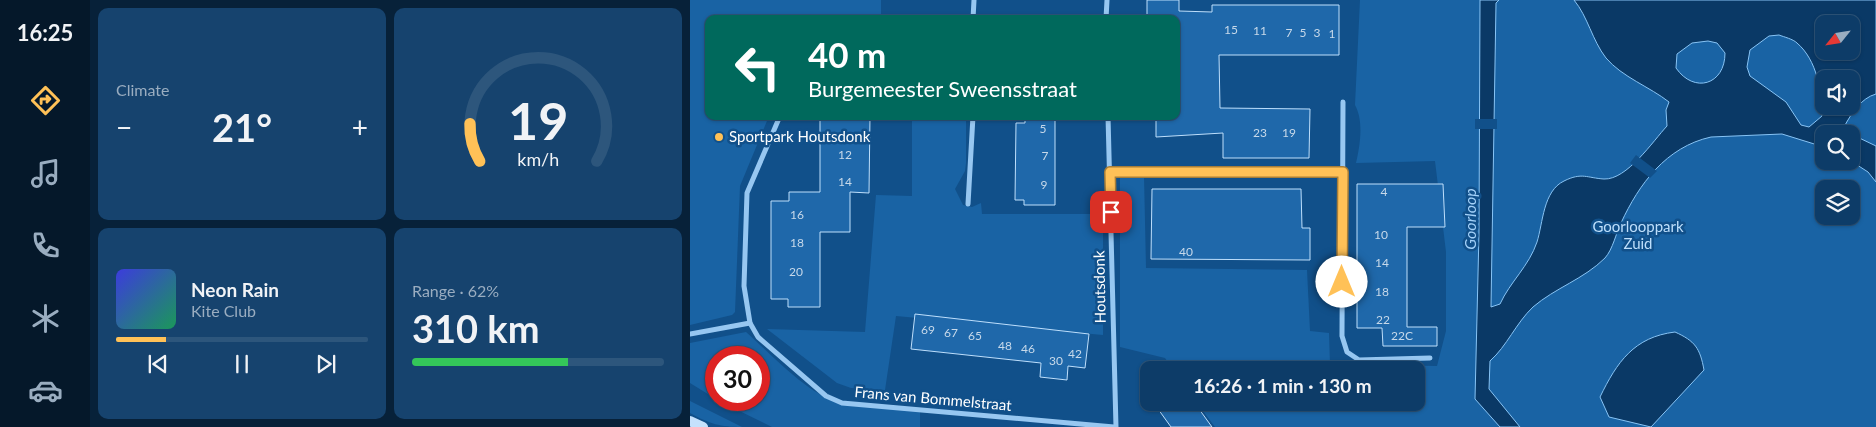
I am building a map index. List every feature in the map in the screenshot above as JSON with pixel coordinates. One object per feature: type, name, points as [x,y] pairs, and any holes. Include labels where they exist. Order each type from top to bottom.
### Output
[{"type":"main road","points":[[690,421],[703,427]]},
{"type":"street","points":[[973,15],[974,0]]},
{"type":"street","points":[[1106,15],[1107,0]]},
{"type":"street","points":[[1343,102],[1342,336],[1346,352],[1359,360],[1430,358]]},
{"type":"street","name":"Frans van Bommelstraat","points":[[778,120],[748,193],[744,286],[750,323],[758,337],[826,396],[842,403],[1115,427]]},
{"type":"street","points":[[968,204],[973,120]]},
{"type":"street","name":"Houtsdonk","points":[[1108,120],[1115,427]]},
{"type":"street","points":[[1110,172],[1343,172]]},
{"type":"street","points":[[690,334],[750,323]]},
{"type":"green space","points":[[690,0],[881,0],[881,15],[705,15],[705,120],[767,120],[740,186],[735,312],[732,315],[690,325]]},
{"type":"green space","name":"Goorlooppark Zuid","points":[[1360,0],[1876,0],[1876,427],[1215,427],[1203,411],[1425,411],[1425,366],[1437,366],[1446,331],[1446,252],[1435,161],[1356,163],[1360,141],[1360,118],[1355,105]]},
{"type":"green space","points":[[912,120],[966,120],[965,171],[955,189],[963,205],[972,207],[981,203],[982,214],[1103,214],[1103,335],[896,316],[885,390],[851,388],[837,383],[767,329],[865,332],[876,195],[912,196]]},
{"type":"green space","points":[[1120,176],[1144,176],[1146,268],[1307,270],[1310,331],[1329,333],[1330,361],[1167,361],[1165,358],[1120,347]]},
{"type":"green space","points":[[746,332],[761,346],[705,346],[705,392],[690,383],[690,343]]},
{"type":"green space","points":[[770,355],[815,392],[835,400],[871,406],[920,409],[920,427],[772,427],[739,411],[770,411]]},
{"type":"green space","points":[[690,401],[705,408],[705,411],[710,411],[742,427],[709,422],[690,413]]},
{"type":"shaded area","points":[[1480,0],[1499,0],[1496,3],[1491,307],[1500,304],[1534,251],[1545,208],[1552,192],[1557,186],[1575,177],[1613,178],[1630,167],[1667,126],[1666,110],[1669,102],[1620,71],[1606,58],[1574,0],[1876,0],[1876,94],[1860,104],[1860,70],[1815,70],[1804,50],[1791,39],[1779,35],[1769,36],[1750,50],[1747,67],[1750,76],[1786,102],[1801,125],[1809,127],[1822,115],[1851,115],[1845,125],[1815,125],[1815,144],[1782,134],[1711,137],[1680,149],[1667,158],[1636,195],[1605,258],[1588,272],[1533,307],[1490,361],[1489,389],[1520,427],[1500,427],[1475,399],[1479,233]],"holes":[[[1708,41],[1717,43],[1725,53],[1724,64],[1720,73],[1714,79],[1699,83],[1691,81],[1676,68],[1677,54],[1692,43]]]},
{"type":"shaded area","points":[[1860,138],[1876,146],[1876,182],[1868,172],[1860,167]]},
{"type":"shaded area","points":[[1675,332],[1696,346],[1701,356],[1704,370],[1651,427],[1609,417],[1600,397],[1620,362],[1648,339]]},
{"type":"pier","points":[[1475,119],[1497,119],[1497,129],[1475,129]]},
{"type":"pier","points":[[1636,155],[1657,171],[1650,178],[1630,163]]},
{"type":"building","points":[[1147,0],[1179,0],[1179,11],[1212,12],[1212,5],[1339,5],[1339,55],[1219,55],[1220,108],[1310,109],[1309,158],[1223,158],[1223,133],[1156,137],[1156,120],[1180,120],[1180,15],[1147,15]]},
{"type":"building","points":[[820,120],[870,120],[869,193],[850,192],[850,232],[820,232],[820,307],[788,307],[788,299],[771,299],[771,201],[789,201],[789,192],[820,192]]},
{"type":"building","points":[[1025,120],[1055,120],[1055,205],[1024,205],[1024,200],[1015,200],[1016,123],[1025,123]]},
{"type":"building","points":[[1357,184],[1443,184],[1445,227],[1407,227],[1407,327],[1437,327],[1437,346],[1383,346],[1382,328],[1357,328]]},
{"type":"building","points":[[1152,189],[1301,189],[1302,228],[1310,228],[1310,260],[1151,259]]},
{"type":"building","points":[[915,314],[1089,334],[1085,368],[1068,366],[1067,380],[1040,377],[1041,363],[911,349]]},
{"type":"building","points":[[1159,411],[1200,411],[1212,427],[1171,427]]},
{"type":"place","name":"Sportpark Houtsdonk","points":[[719,137]]},
{"type":"route","points":[[1111,212],[1110,172],[1343,172],[1342,282]]},
{"type":"water label","name":"Goorloop","points":[[1470,219]]}]
